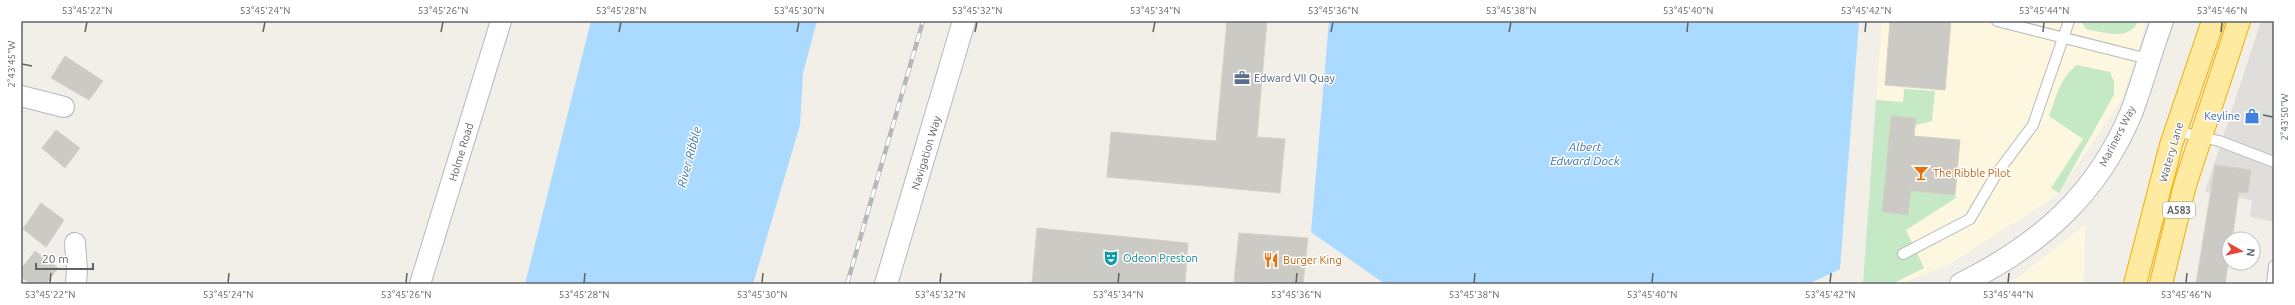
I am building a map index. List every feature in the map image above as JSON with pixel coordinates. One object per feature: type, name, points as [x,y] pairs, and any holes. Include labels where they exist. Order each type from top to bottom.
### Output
[{"type":"highway","name":"Watery Lane","points":[[2134,284],[2176,131],[2213,21]]},
{"type":"highway","name":"Watery Lane","points":[[2161,284],[2185,185],[2199,137],[2239,21]]},
{"type":"street","name":"Holme Road","points":[[420,284],[501,21]]},
{"type":"street","name":"Navigation Way","points":[[886,284],[964,21]]},
{"type":"street","name":"Mariners Way","points":[[1961,284],[2022,251],[2073,206],[2106,161],[2132,111],[2148,59],[2162,21]]},
{"type":"street","points":[[21,96],[64,107]]},
{"type":"street","points":[[75,244],[77,270],[76,284]]},
{"type":"lane","points":[[1997,21],[2148,59]]},
{"type":"lane","points":[[1903,254],[1970,219],[1997,173],[2033,125],[2069,21]]},
{"type":"lane","points":[[2176,131],[2246,150],[2274,162]]},
{"type":"lane","points":[[2272,284],[2274,266]]},
{"type":"shaded area","points":[[1882,21],[2147,21],[2122,99],[2057,195],[1950,264],[1900,284],[1863,284]]},
{"type":"shaded area","name":"Keyline","points":[[2261,21],[2274,21],[2274,222],[2250,217],[2252,200],[2205,192]]},
{"type":"shaded area","points":[[2085,225],[2084,284],[2005,284],[2017,278]]},
{"type":"green space","points":[[2081,21],[2138,21],[2129,32],[2115,34],[2086,29]]},
{"type":"green space","points":[[2077,65],[2110,72],[2114,82],[2114,95],[2059,193],[2051,188],[2083,139],[2049,116],[2056,95],[2066,76]]},
{"type":"green space","points":[[1904,89],[1935,91],[1932,121],[1916,125],[1916,118],[1891,116],[1882,212],[1908,215],[1911,191],[1955,195],[1956,198],[1906,230],[1924,268],[1892,284],[1863,284],[1876,100],[1903,102]]},
{"type":"water","name":"River Ribble","points":[[591,21],[817,21],[803,73],[800,125],[753,284],[525,284]]},
{"type":"water","name":"Albert Edward Dock","points":[[1329,21],[1859,21],[1840,269],[1808,284],[1385,284],[1311,232]]},
{"type":"building","name":"Edward VII Quay","points":[[1227,21],[1267,21],[1257,137],[1285,139],[1280,193],[1107,177],[1111,132],[1216,141]]},
{"type":"building","points":[[1890,21],[1951,21],[1945,90],[1885,85]]},
{"type":"building","points":[[65,56],[103,81],[89,100],[51,78]]},
{"type":"building","name":"The Ribble Pilot","points":[[1891,116],[1916,118],[1914,136],[1960,140],[1955,195],[1911,191],[1908,215],[1882,212]]},
{"type":"building","points":[[56,130],[80,148],[65,168],[42,148]]},
{"type":"building","points":[[2215,165],[2251,170],[2248,193],[2239,192],[2233,231],[2221,231],[2221,271],[2227,271],[2225,284],[2196,284]]},
{"type":"building","points":[[41,203],[64,220],[46,247],[23,229]]},
{"type":"building","name":"Odeon Preston","points":[[1037,228],[1188,243],[1185,284],[1032,284]]},
{"type":"building","name":"Burger King","points":[[1239,233],[1308,238],[1303,284],[1234,282]]},
{"type":"building","points":[[35,251],[58,268],[46,284],[30,284],[21,277],[21,269]]},
{"type":"railway","points":[[847,284],[923,21]]},
{"type":"place","name":"Edward VII Quay","points":[[1242,78]]},
{"type":"place","name":"Keyline","points":[[2252,116]]},
{"type":"place","name":"The Ribble Pilot","points":[[1921,173]]},
{"type":"place","name":"Odeon Preston","points":[[1111,258]]},
{"type":"place","name":"Burger King","points":[[1271,260]]}]
